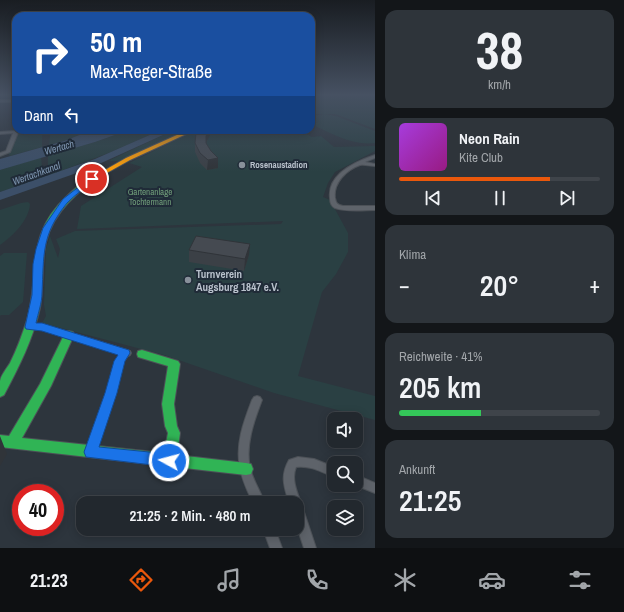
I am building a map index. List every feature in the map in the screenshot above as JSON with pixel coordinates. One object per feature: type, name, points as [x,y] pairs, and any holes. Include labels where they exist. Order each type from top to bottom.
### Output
[{"type":"street","points":[[0,133],[12,132]]},
{"type":"street","points":[[0,155],[8,152],[16,134]]},
{"type":"street","points":[[0,392],[20,353],[30,327],[37,295],[40,249],[47,228],[65,201],[82,186],[101,174],[184,134]]},
{"type":"street","points":[[375,156],[339,176],[332,189],[332,200],[334,205],[346,209],[375,208]]},
{"type":"street","points":[[360,163],[375,165]]},
{"type":"street","points":[[30,327],[42,327],[126,353],[120,361],[111,393],[90,452]]},
{"type":"street","points":[[12,443],[45,386],[69,335]]},
{"type":"street","points":[[142,354],[174,364],[168,404],[171,426],[174,433],[169,461]]},
{"type":"street","points":[[256,400],[248,424],[244,452],[246,469],[256,496]]},
{"type":"street","points":[[0,442],[246,469]]},
{"type":"street","points":[[293,496],[288,478],[291,467],[297,462],[308,462],[327,469]]},
{"type":"street","points":[[363,483],[375,488]]},
{"type":"street","points":[[304,530],[310,548]]},
{"type":"street","points":[[272,536],[276,548]]},
{"type":"green space","points":[[315,121],[348,121],[375,131],[375,143],[358,143],[334,135],[315,126]]},
{"type":"green space","points":[[353,121],[375,121],[375,129]]},
{"type":"green space","points":[[15,134],[42,134],[42,147],[10,156],[8,152]]},
{"type":"green space","points":[[51,134],[82,134],[49,145]]},
{"type":"green space","points":[[118,134],[152,134],[111,152],[50,175],[49,173],[55,170],[52,169],[48,173],[48,155]]},
{"type":"green space","points":[[165,134],[183,134],[119,161],[108,161]]},
{"type":"green space","name":"Gartenanlage Tochtermann","points":[[189,134],[306,134],[312,137],[321,136],[334,147],[375,146],[375,151],[335,172],[328,183],[323,197],[330,200],[348,233],[348,252],[336,274],[322,292],[298,376],[375,396],[375,420],[363,417],[363,412],[345,412],[274,393],[164,355],[42,323],[46,316],[44,305],[46,249],[50,236],[58,258],[60,249],[56,239],[75,231],[281,224],[283,221],[77,229],[81,206],[142,167],[129,163]]},
{"type":"green space","points":[[41,157],[43,178],[0,192],[0,170]]},
{"type":"green space","points":[[28,202],[30,204],[29,210],[20,227],[0,245],[0,210]]},
{"type":"green space","points":[[4,253],[27,253],[23,302],[9,315],[0,316],[0,256]]},
{"type":"water","name":"Wertach","points":[[82,134],[118,134],[0,170],[0,159],[64,141]]},
{"type":"water","points":[[152,134],[165,134],[88,169],[0,200],[0,192],[95,159]]},
{"type":"building","points":[[196,134],[207,134],[206,143],[218,158],[208,160],[200,153],[195,143]]},
{"type":"building","points":[[196,236],[250,244],[245,259],[189,250]]},
{"type":"traffic: fast","points":[[0,392],[21,351],[29,329],[35,307],[40,252],[46,229],[58,209],[66,200],[94,178]]},
{"type":"traffic: fast","points":[[12,443],[45,386],[69,335]]},
{"type":"traffic: fast","points":[[142,354],[174,364],[168,404],[171,426],[174,433],[169,461]]},
{"type":"traffic: fast","points":[[0,441],[246,469]]},
{"type":"traffic: slow","points":[[94,178],[128,159],[183,134]]},
{"type":"place","name":"Rosenaustadion","points":[[242,165]]},
{"type":"place","name":"Turnverein Augsburg 1847 e.V.","points":[[188,280]]},
{"type":"route","points":[[92,179],[70,196],[58,209],[43,236],[38,264],[35,310],[30,327],[42,327],[125,353],[120,361],[111,393],[90,452],[169,461]]},
{"type":"water label","name":"Wertachkanal","points":[[36,173]]}]
